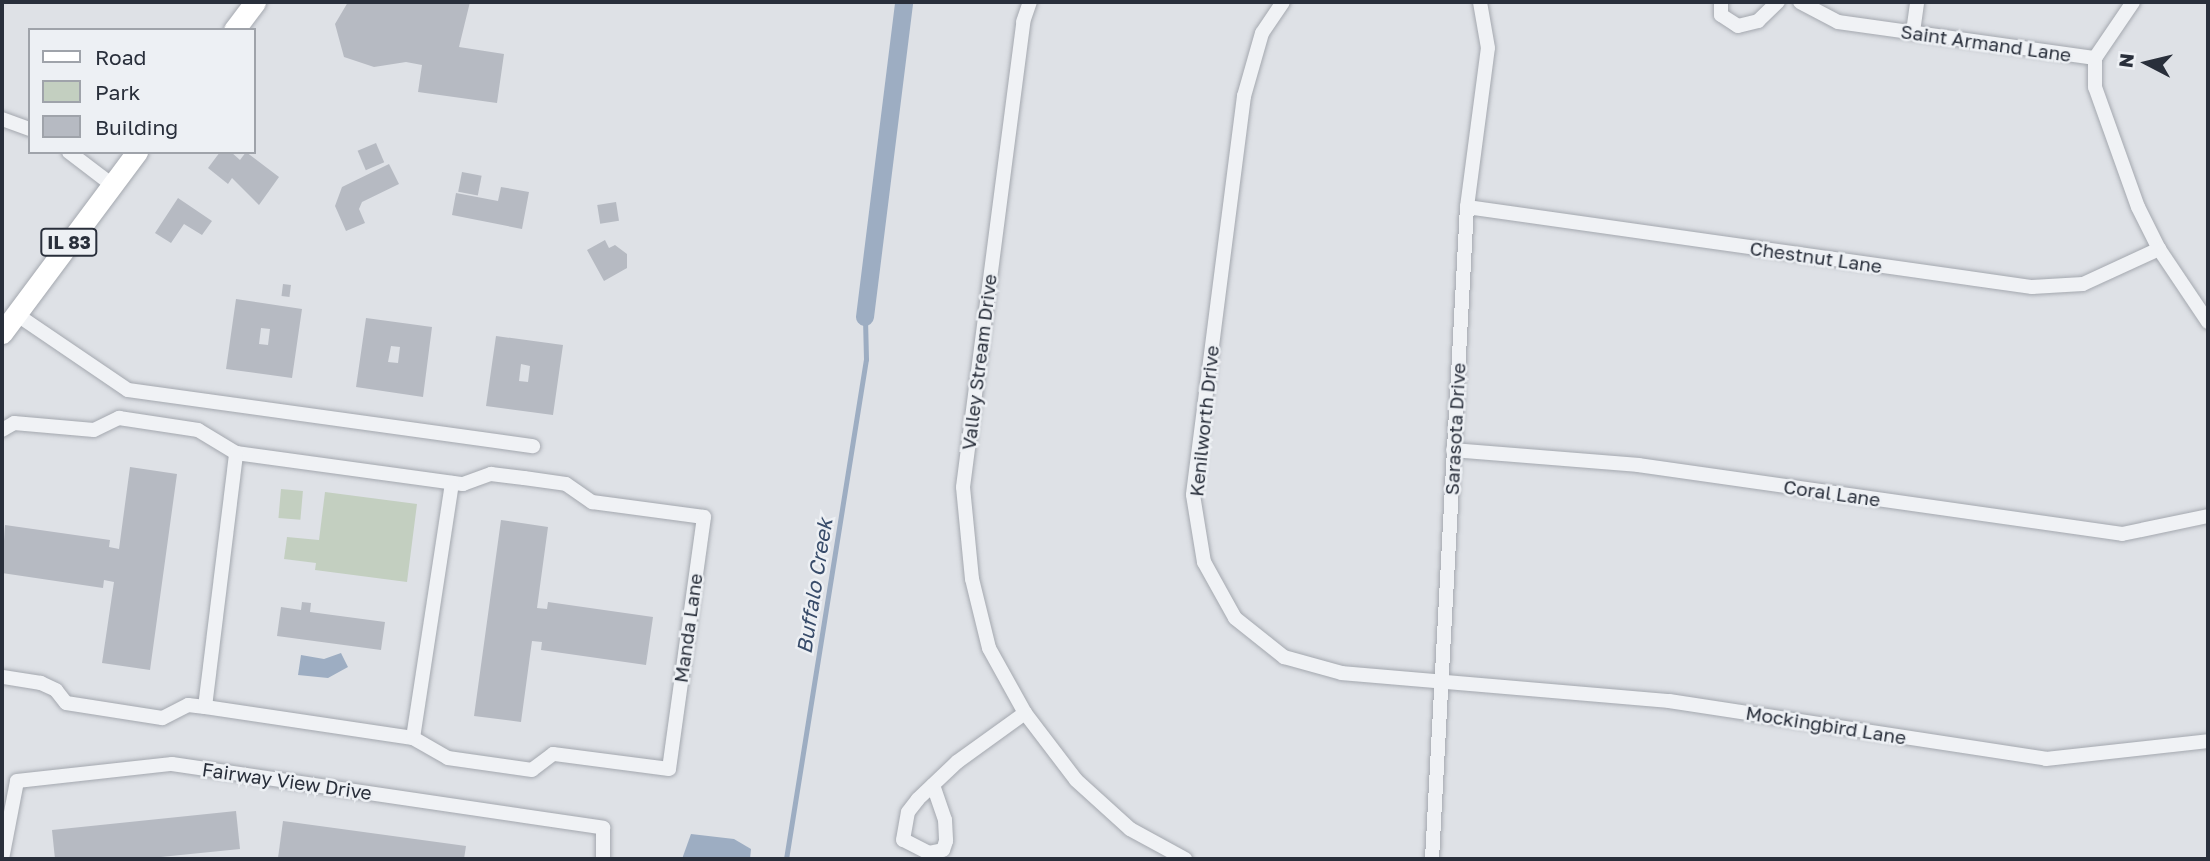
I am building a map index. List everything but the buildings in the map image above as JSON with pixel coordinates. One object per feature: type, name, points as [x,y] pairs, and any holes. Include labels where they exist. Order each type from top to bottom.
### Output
[{"type":"main road","points":[[236,28],[255,2]]},
{"type":"main road","name":"IL 83","points":[[2,333],[135,154]]},
{"type":"street","name":"Valley Stream Drive","points":[[1030,2],[1023,22],[962,487],[972,579],[989,648],[1026,713],[1076,780],[1130,829],[1185,859]]},
{"type":"street","name":"Kenilworth Drive","points":[[1283,2],[1262,33],[1244,96],[1193,495],[1204,562],[1235,618],[1284,657],[1342,673],[1443,680]]},
{"type":"street","name":"Sarasota Drive","points":[[1432,859],[1467,207],[1488,48],[1479,2]]},
{"type":"street","points":[[1721,2],[1721,15],[1738,26],[1758,21],[1778,2]]},
{"type":"street","name":"Saint Armand Lane","points":[[1800,2],[1838,22],[2095,58],[2095,87],[2138,206],[2159,249],[2208,322]]},
{"type":"street","points":[[1913,32],[1917,2]]},
{"type":"street","points":[[2095,58],[2133,2]]},
{"type":"street","points":[[2,119],[28,128]]},
{"type":"street","points":[[72,154],[111,184]]},
{"type":"street","name":"Chestnut Lane","points":[[1467,207],[2032,287],[2083,284],[2159,249]]},
{"type":"street","points":[[16,314],[128,390],[533,446]]},
{"type":"street","name":"Manda Lane","points":[[2,430],[13,423],[94,430],[119,418],[198,430],[236,453],[452,483],[463,484],[491,474],[566,484],[592,502],[704,517],[669,769],[553,754],[532,770],[448,758],[413,737],[205,707],[188,705],[162,718],[65,704],[56,690],[41,683],[2,677]]},
{"type":"street","name":"Coral Lane","points":[[1453,450],[1639,465],[2122,534],[2208,516]]},
{"type":"street","points":[[205,707],[236,453]]},
{"type":"street","points":[[413,737],[452,483]]},
{"type":"street","name":"Mockingbird Lane","points":[[1443,680],[1669,701],[2046,759],[2208,741]]},
{"type":"street","points":[[933,785],[945,820],[946,841],[943,850],[929,853],[903,840],[903,825],[908,811],[933,785],[1026,713]]},
{"type":"street","name":"Fairway View Drive","points":[[2,859],[18,781],[172,764],[603,828],[603,859]]},
{"type":"green space","points":[[281,489],[303,491],[300,520],[278,518]]},
{"type":"green space","points":[[325,492],[417,504],[407,582],[315,570],[316,563],[284,559],[287,537],[319,540]]},
{"type":"water","points":[[341,653],[348,667],[328,678],[298,675],[301,655],[324,659]]},
{"type":"water","points":[[691,834],[734,839],[751,849],[750,859],[682,859]]},
{"type":"waterway","points":[[865,317],[904,2]]},
{"type":"waterway","name":"Buffalo Creek","points":[[786,859],[866,359],[865,317]]}]
